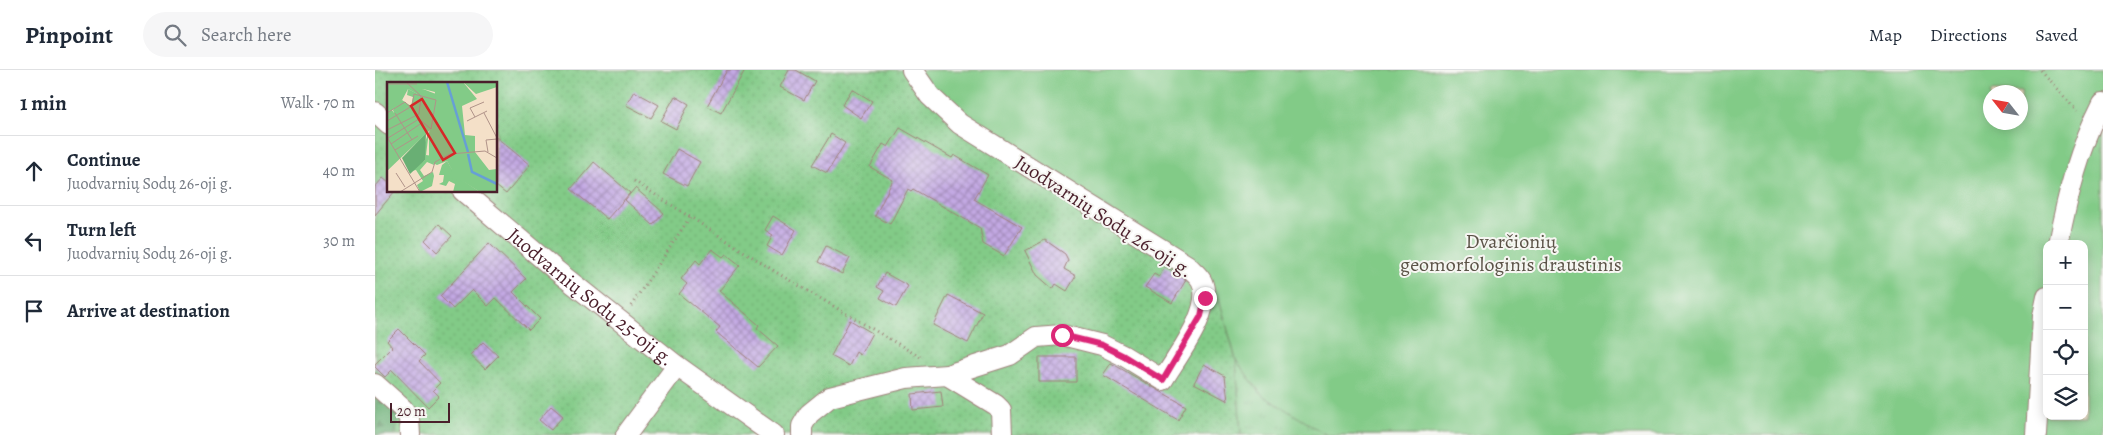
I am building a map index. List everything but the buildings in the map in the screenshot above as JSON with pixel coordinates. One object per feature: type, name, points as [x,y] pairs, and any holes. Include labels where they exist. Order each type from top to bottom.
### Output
[{"type":"street","name":"Juodvarnių Sodų 26-oji g.","points":[[802,431],[809,414],[830,397],[906,378],[947,375],[1010,355],[1036,337],[1062,335],[1102,345],[1163,380],[1201,316],[1205,298],[1202,281],[1187,265],[960,124],[930,96],[912,70]]},
{"type":"street","points":[[2059,240],[2070,186],[2091,126],[2103,102]]},
{"type":"street","points":[[375,112],[387,123]]},
{"type":"street","name":"Juodvarnių Sodų 25-oji g.","points":[[464,192],[557,271],[677,366],[626,435]]},
{"type":"street","points":[[2036,435],[2043,316]]},
{"type":"street","points":[[677,366],[773,434],[802,431]]},
{"type":"street","points":[[947,375],[996,404],[1001,410],[1002,435]]},
{"type":"street","points":[[375,384],[403,409],[409,418],[410,435]]},
{"type":"path","points":[[2040,70],[2091,126]]},
{"type":"path","points":[[633,181],[779,274],[907,348],[947,375]]},
{"type":"path","points":[[621,321],[690,217]]},
{"type":"green space","points":[[375,70],[919,70],[954,110],[1184,257],[1218,295],[1236,360],[1241,435],[395,435],[398,419],[397,413],[387,399],[375,389]]},
{"type":"green space","name":"Dvarčionių geomorfologinis draustinis","points":[[919,70],[2103,70],[2103,435],[1327,435],[1262,395],[1236,360],[1218,295],[954,110]]},
{"type":"green space","points":[[1236,360],[1262,395],[1415,435],[1241,435]]},
{"type":"green space","points":[[375,389],[395,408],[398,419],[395,435],[375,435]]},
{"type":"route","points":[[1062,335],[1102,345],[1163,380],[1201,316],[1205,298]]}]
